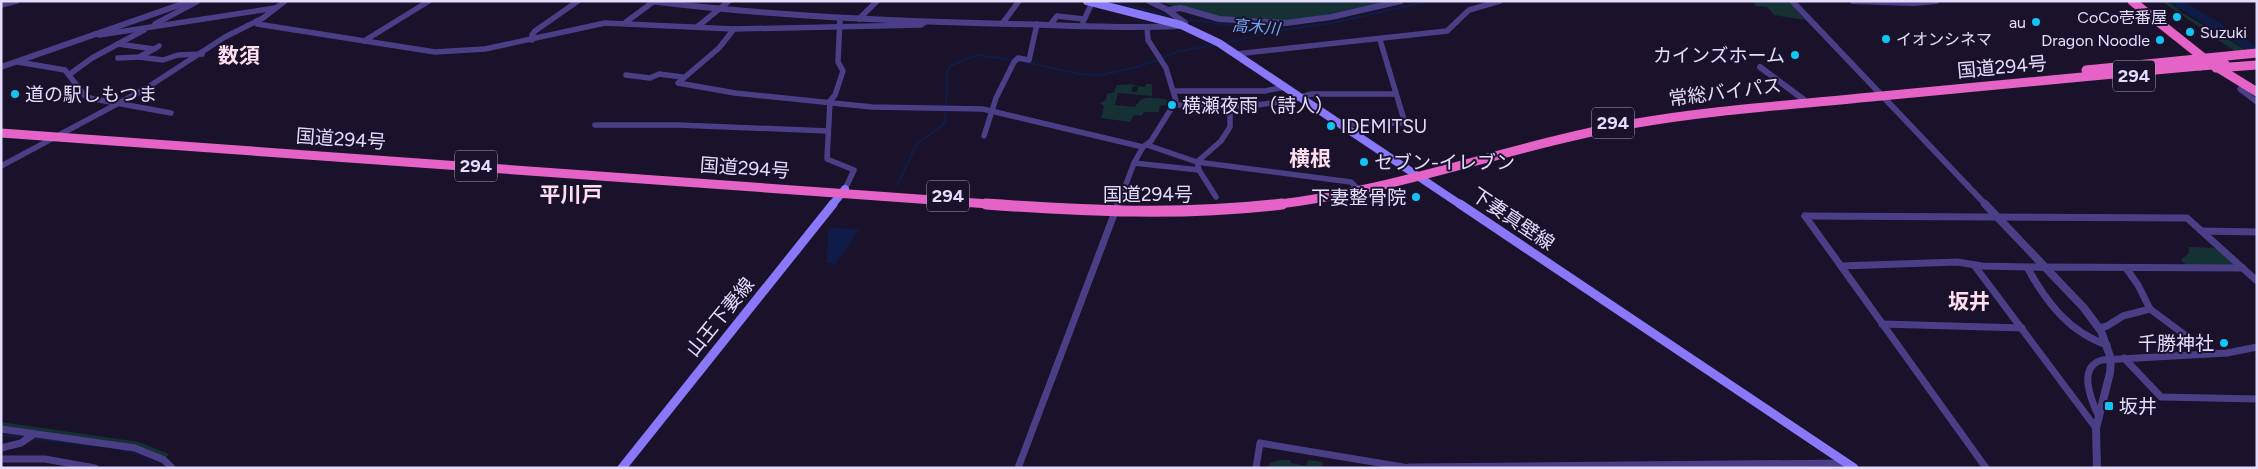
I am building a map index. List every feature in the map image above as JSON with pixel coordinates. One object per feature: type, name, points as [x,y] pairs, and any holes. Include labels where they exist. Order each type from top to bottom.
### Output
[{"type":"highway","points":[[2132,1],[2199,62]]},
{"type":"highway","name":"294","points":[[2199,62],[2255,58]]},
{"type":"highway","name":"294","points":[[2048,78],[2125,77],[2255,58]]},
{"type":"highway","name":"国道294号","points":[[1930,92],[2199,62],[2221,64]]},
{"type":"highway","points":[[2221,64],[2253,90]]},
{"type":"highway","name":"常総バイパス","points":[[1482,159],[1568,137],[1650,121],[1880,94],[2048,78]]},
{"type":"highway","name":"常総バイパス","points":[[1416,175],[1526,142],[1627,121],[1695,110],[1803,99],[1930,92]]},
{"type":"highway","name":"国道294号","points":[[1,128],[60,135]]},
{"type":"highway","name":"国道294号","points":[[1,133],[60,135],[1117,210],[1186,212],[1288,203],[1360,191],[1416,175]]},
{"type":"highway","name":"国道294号","points":[[1117,210],[1222,205],[1295,198],[1416,175],[1482,159]]},
{"type":"main road","name":"下妻真壁線","points":[[1089,2],[1182,21],[1221,44],[1851,466]]},
{"type":"main road","name":"山王下妻線","points":[[622,468],[844,191]]},
{"type":"street","points":[[1,5],[17,1]]},
{"type":"street","points":[[2,66],[191,1]]},
{"type":"street","points":[[70,74],[92,58],[198,1]]},
{"type":"street","points":[[270,1],[274,7]]},
{"type":"street","points":[[1,166],[119,103],[202,54],[226,37],[256,25],[274,7],[285,1]]},
{"type":"street","points":[[364,41],[429,1]]},
{"type":"street","points":[[532,40],[532,35],[536,31],[578,1]]},
{"type":"street","points":[[626,22],[652,1],[718,10],[925,22],[1147,27],[1182,21]]},
{"type":"street","points":[[696,28],[730,1]]},
{"type":"street","points":[[859,19],[877,1]]},
{"type":"street","points":[[1002,24],[1020,1]]},
{"type":"street","points":[[1150,1],[1168,10],[1182,21]]},
{"type":"street","points":[[1168,10],[1181,8],[1219,19],[1286,23],[1331,17],[1401,1]]},
{"type":"street","points":[[1236,54],[1380,40],[1451,30],[1460,16],[1500,1]]},
{"type":"street","points":[[1792,1],[2084,308],[2099,328],[2111,359],[2110,373],[2096,428],[2097,468]]},
{"type":"street","points":[[1852,1],[1914,3],[1936,1]]},
{"type":"street","points":[[1082,26],[1089,2]]},
{"type":"street","points":[[90,36],[274,7]]},
{"type":"street","points":[[1050,25],[1057,16],[1084,19]]},
{"type":"street","points":[[840,18],[838,62],[843,71],[835,95],[830,101],[827,159],[854,170],[844,191]]},
{"type":"street","points":[[256,25],[435,52],[485,49],[532,40],[586,26],[626,22],[734,29],[921,25],[925,22]]},
{"type":"street","points":[[984,136],[990,111],[1015,60],[1029,60],[1037,24]]},
{"type":"street","points":[[1018,468],[1134,163],[1176,104],[1175,91],[1164,62],[1148,40],[1147,27]]},
{"type":"street","points":[[734,29],[719,48],[678,81],[680,84],[713,90],[830,101],[872,107],[950,108],[990,111],[1145,146],[1197,162],[1351,182],[1356,187]]},
{"type":"street","points":[[1340,124],[1405,124],[1380,40]]},
{"type":"street","points":[[118,44],[157,47],[139,57]]},
{"type":"street","points":[[118,58],[139,57],[163,60],[178,55],[202,54]]},
{"type":"street","points":[[16,62],[65,70],[70,74],[85,96],[171,114]]},
{"type":"street","points":[[1760,67],[1803,99]]},
{"type":"street","points":[[626,75],[650,78],[659,74],[682,77]]},
{"type":"street","points":[[1175,91],[1265,91],[1284,87]]},
{"type":"street","points":[[2253,90],[2240,89],[2257,102]]},
{"type":"street","points":[[1176,104],[1230,106],[1269,103],[1312,94],[1396,94]]},
{"type":"street","points":[[1197,162],[1221,140],[1230,127],[1230,106]]},
{"type":"street","points":[[595,125],[678,125],[828,131]]},
{"type":"street","points":[[1197,162],[1198,170],[1216,197]]},
{"type":"street","points":[[1134,163],[1198,170]]},
{"type":"street","points":[[1986,468],[1806,216],[2187,218],[2257,281]]},
{"type":"street","points":[[2202,231],[2257,232]]},
{"type":"street","points":[[1840,266],[1957,262],[1974,265],[2027,267],[2243,268]]},
{"type":"street","points":[[1974,265],[2096,428]]},
{"type":"street","points":[[2027,267],[2035,283],[2058,315],[2094,341],[2107,345]]},
{"type":"street","points":[[2126,268],[2138,285],[2150,309],[2208,352]]},
{"type":"street","points":[[2099,328],[2107,326],[2123,316],[2150,309]]},
{"type":"street","points":[[1882,324],[2022,328]]},
{"type":"street","points":[[2099,417],[2092,404],[2087,373],[2089,366],[2093,363],[2124,358],[2208,352],[2227,353],[2257,347]]},
{"type":"street","points":[[2124,358],[2161,397],[2257,399]]},
{"type":"street","points":[[1,429],[136,448],[164,460],[172,468]]},
{"type":"street","points":[[1,448],[21,443],[34,434]]},
{"type":"street","points":[[1256,468],[1260,443],[1409,467],[1851,466]]},
{"type":"street","points":[[1,459],[45,460],[95,468]]},
{"type":"green space","points":[[1156,1],[1393,1],[1294,21],[1215,17]]},
{"type":"green space","points":[[1753,1],[1788,1],[1805,20],[1774,15],[1767,7],[1756,6]]},
{"type":"green space","points":[[2161,1],[2167,1],[2186,15],[2249,52],[2236,52]]},
{"type":"green space","points":[[1131,84],[1145,87],[1146,84],[1152,84],[1152,96],[1118,93],[1115,105],[1135,107],[1144,98],[1174,101],[1172,104],[1160,106],[1159,112],[1144,112],[1142,116],[1134,115],[1130,122],[1101,118],[1104,106],[1100,103],[1106,100],[1107,94],[1114,92],[1117,85]],"holes":[[[1138,86],[1137,92],[1132,92],[1132,87]]]},
{"type":"green space","points":[[2189,247],[2219,248],[2238,267],[2188,267],[2181,260],[2188,254]]},
{"type":"green space","points":[[1,422],[139,442],[169,454],[165,458],[155,453],[49,432],[1,427]]},
{"type":"green space","points":[[1290,460],[1291,463],[1306,466],[1308,460],[1323,462],[1322,468],[1268,468],[1270,463]]},
{"type":"water","points":[[2167,1],[2184,1],[2257,46],[2257,56]]},
{"type":"water","points":[[831,227],[859,230],[833,267],[832,263],[827,263],[828,230],[831,230]]},
{"type":"waterway","name":"高木川","points":[[1113,1],[1173,17]]},
{"type":"waterway","name":"高木川","points":[[1277,31],[1337,22],[1429,1]]},
{"type":"waterway","name":"高木川","points":[[1183,19],[1277,31]]},
{"type":"waterway","points":[[1225,43],[1277,31]]},
{"type":"waterway","points":[[1021,61],[1080,74],[1101,75],[1138,67],[1180,51],[1215,45]]},
{"type":"waterway","points":[[946,106],[947,71],[950,66],[977,55],[1014,60]]},
{"type":"waterway","points":[[897,185],[917,144],[945,123],[946,110]]},
{"type":"waterway","points":[[1,435],[24,437]]},
{"type":"waterway","points":[[31,438],[96,446]]},
{"type":"waterway","points":[[120,449],[144,456],[161,468]]},
{"type":"place","name":"CoCo壱番屋","points":[[2177,17]]},
{"type":"place","name":"au","points":[[2036,22]]},
{"type":"place","name":"Suzuki","points":[[2190,32]]},
{"type":"place","name":"イオンシネマ","points":[[1886,39]]},
{"type":"place","name":"Dragon Noodle","points":[[2160,40]]},
{"type":"place","name":"カインズホーム","points":[[1795,55]]},
{"type":"place","name":"道の駅しもつま","points":[[15,94]]},
{"type":"place","name":"横瀬夜雨（詩人）","points":[[1172,105]]},
{"type":"place","name":"IDEMITSU","points":[[1331,126]]},
{"type":"place","name":"セブン-イレブン","points":[[1364,162]]},
{"type":"place","name":"下妻整骨院","points":[[1416,197]]},
{"type":"place","name":"千勝神社","points":[[2224,343]]},
{"type":"place","name":"坂井","points":[[2109,406]]},
{"type":"district","name":"数須","points":[[239,55]]},
{"type":"district","name":"横根","points":[[1310,158]]},
{"type":"district","name":"平川戸","points":[[571,194]]},
{"type":"district","name":"坂井","points":[[1969,301]]}]
